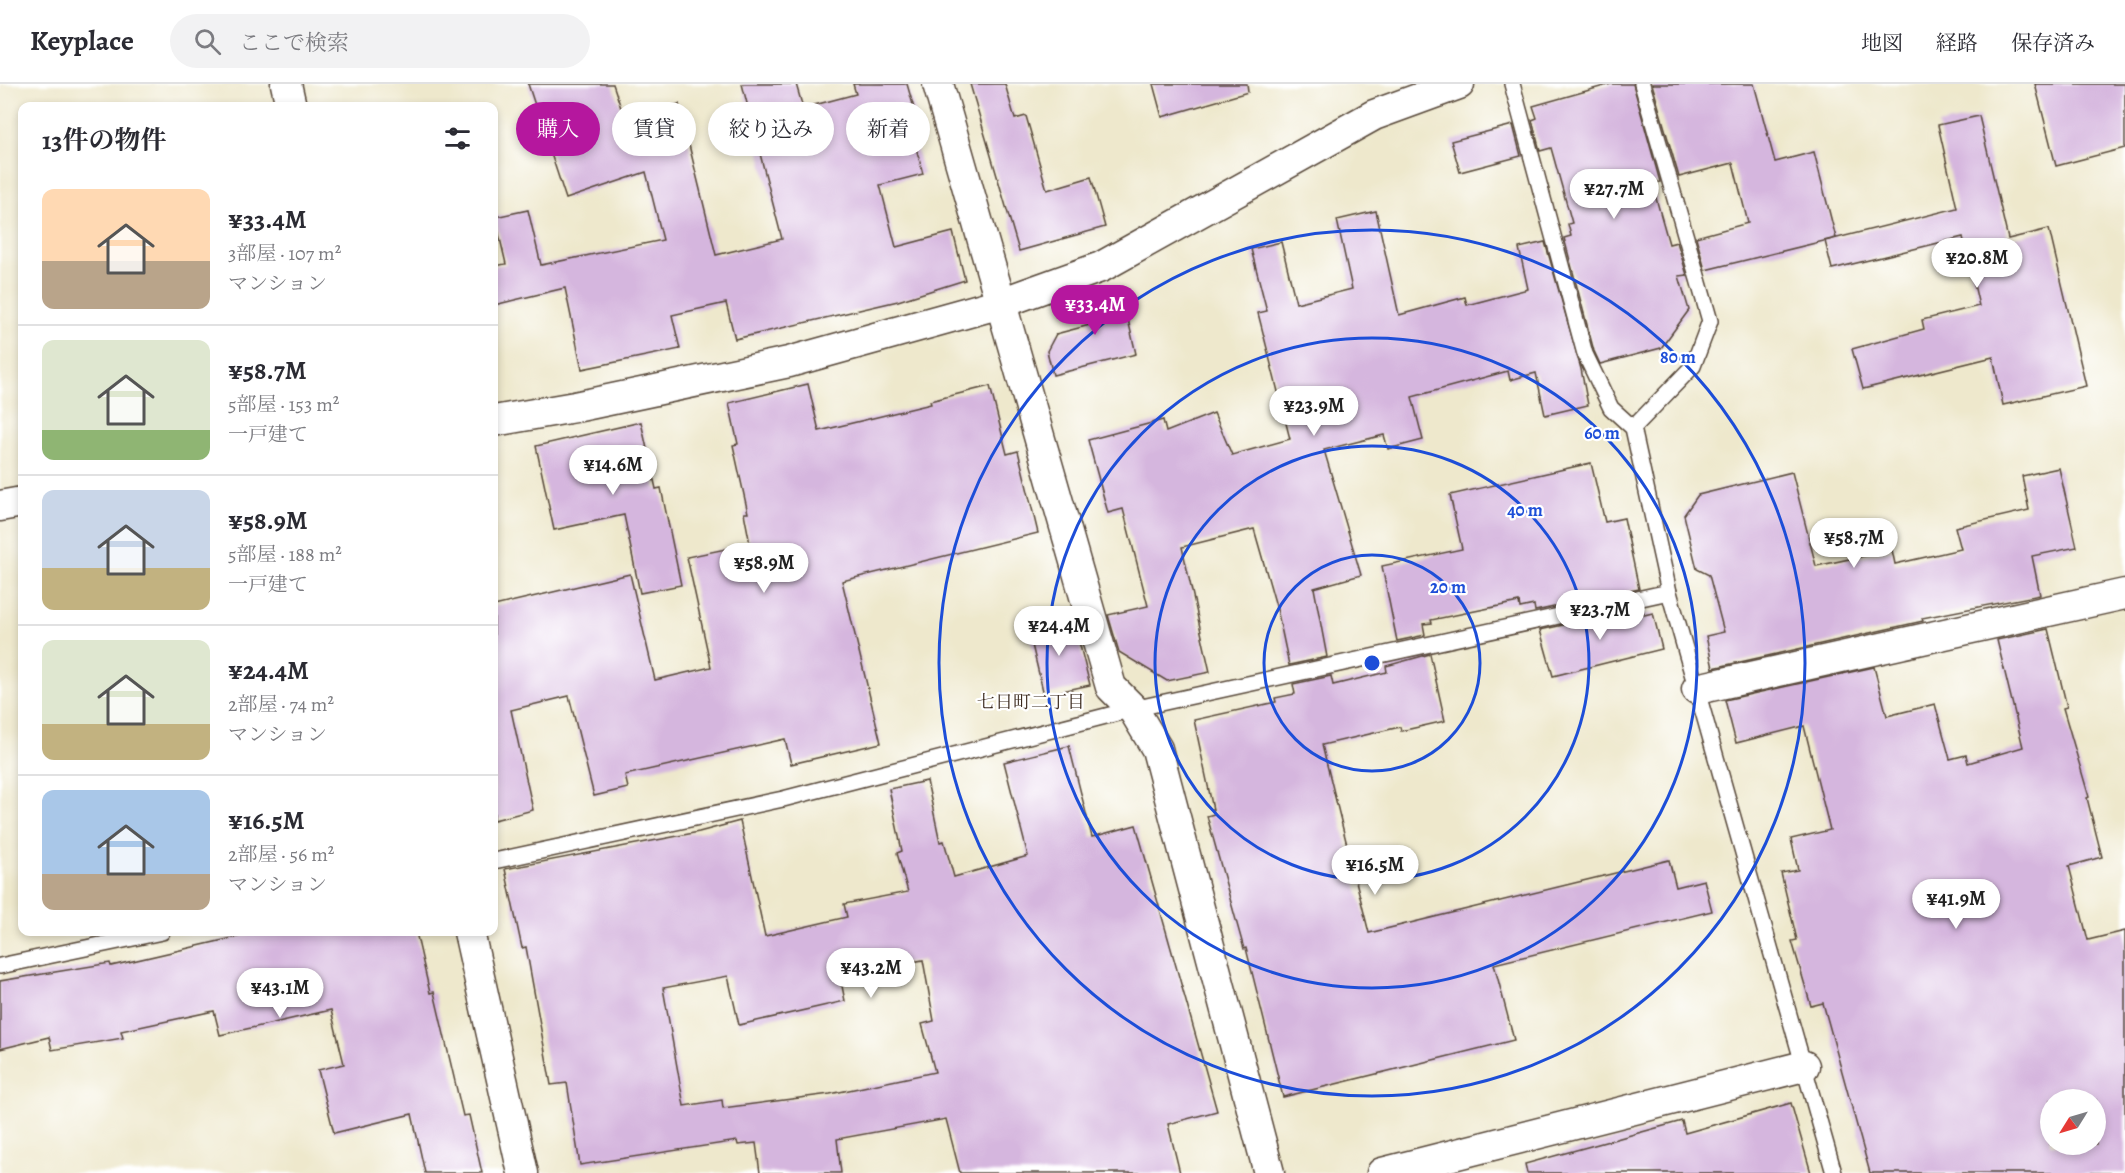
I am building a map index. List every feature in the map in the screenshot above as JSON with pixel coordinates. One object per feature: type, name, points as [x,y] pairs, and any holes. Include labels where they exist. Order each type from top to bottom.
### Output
[{"type":"street","points":[[286,84],[290,102]]},
{"type":"street","points":[[938,84],[1111,687],[1133,709],[1157,749],[1269,1173]]},
{"type":"street","points":[[498,420],[574,407],[789,362],[1001,303],[1101,267],[1374,115],[1459,84]]},
{"type":"street","points":[[0,506],[18,503]]},
{"type":"street","points":[[1697,689],[2125,594]]},
{"type":"street","points":[[470,936],[523,1173]]},
{"type":"street","points":[[1382,1173],[1804,1066]]},
{"type":"lane","points":[[1512,84],[1585,354],[1611,408],[1633,428],[1669,592],[1834,1173]]},
{"type":"lane","points":[[1633,428],[1692,366],[1710,321],[1642,84]]},
{"type":"lane","points":[[498,860],[783,799],[1133,709],[1669,592]]},
{"type":"lane","points":[[0,966],[143,936]]},
{"type":"building","points":[[528,84],[613,84],[619,102],[612,102],[612,156],[692,156],[716,255],[782,239],[761,156],[834,156],[834,102],[826,102],[856,94],[853,84],[907,84],[912,102],[846,102],[846,156],[918,156],[923,174],[880,185],[896,247],[953,232],[965,280],[898,301],[735,339],[726,303],[672,315],[680,349],[582,369],[565,288],[498,304],[498,265],[506,264],[498,230],[498,216],[528,210],[541,265],[663,240],[646,172],[566,199],[552,156],[600,156],[600,102],[534,102]]},
{"type":"building","points":[[742,84],[796,84],[801,102],[747,102]]},
{"type":"building","points":[[970,84],[1005,84],[1015,119],[1026,116],[1047,190],[1091,177],[1105,227],[1019,251]]},
{"type":"building","points":[[1153,84],[1247,84],[1248,92],[1162,117]]},
{"type":"building","points":[[1611,84],[1633,84],[1660,182],[1652,184],[1669,244],[1677,242],[1687,275],[1679,276],[1689,310],[1661,348],[1600,364],[1594,351],[1564,238],[1571,236],[1568,224],[1572,223],[1551,148],[1540,151],[1532,120],[1537,118],[1533,106]]},
{"type":"building","points":[[1652,84],[1754,84],[1775,162],[1814,152],[1836,238],[1705,270],[1696,237],[1748,223],[1733,163],[1679,177]]},
{"type":"building","points":[[2035,84],[2125,84],[2125,148],[2056,166]]},
{"type":"building","points":[[1979,116],[2008,239],[2049,229],[2086,386],[2003,405],[1993,357],[1863,389],[1852,349],[1924,329],[1922,320],[1979,306],[1963,237],[1832,269],[1825,241],[1957,208],[1938,125]]},
{"type":"building","points":[[1513,125],[1521,156],[1460,172],[1451,141]]},
{"type":"building","points":[[1376,211],[1399,315],[1465,297],[1467,305],[1528,289],[1519,248],[1545,242],[1581,369],[1588,405],[1545,415],[1536,373],[1510,380],[1508,371],[1412,397],[1423,440],[1388,449],[1384,435],[1324,450],[1361,575],[1314,588],[1327,657],[1289,665],[1278,613],[1254,529],[1182,547],[1210,672],[1167,681],[1119,652],[1108,615],[1148,606],[1123,509],[1108,513],[1088,440],[1163,420],[1166,432],[1214,413],[1232,455],[1290,439],[1258,313],[1267,311],[1251,249],[1281,242],[1296,303],[1352,289],[1337,220]]},
{"type":"building","points":[[1121,289],[1136,354],[1053,375],[1047,351],[1056,334],[1090,325],[1084,298]]},
{"type":"building","points":[[808,384],[819,431],[931,404],[930,401],[990,386],[1007,454],[1018,451],[1038,533],[842,581],[881,743],[791,764],[785,739],[625,775],[628,788],[594,796],[569,696],[511,710],[533,810],[498,819],[498,605],[630,574],[655,680],[711,667],[687,557],[750,544],[744,513],[748,513],[733,445],[738,444],[729,403]]},
{"type":"building","points":[[641,422],[656,489],[661,488],[681,585],[640,593],[624,515],[554,530],[536,446]]},
{"type":"building","points":[[1591,463],[1605,522],[1624,518],[1639,589],[1535,611],[1534,605],[1520,608],[1519,602],[1431,620],[1432,623],[1423,624],[1425,635],[1397,641],[1382,566],[1462,549],[1450,495]]},
{"type":"building","points":[[2059,468],[2077,547],[2032,556],[2040,595],[1922,618],[1923,621],[1713,668],[1706,636],[1724,632],[1709,575],[1697,569],[1684,515],[1698,495],[1792,472],[1816,566],[1892,550],[1895,564],[1961,549],[1955,527],[2029,510],[2022,476]]},
{"type":"building","points":[[1643,608],[1644,615],[1653,613],[1662,649],[1553,676],[1540,630]]},
{"type":"building","points":[[1073,618],[1090,685],[1044,695],[1028,628]]},
{"type":"building","points":[[2048,629],[2067,707],[2063,708],[2089,797],[2087,798],[2102,857],[2069,866],[2088,940],[2125,931],[2125,1173],[1870,1173],[1823,1003],[1811,1006],[1792,941],[1797,940],[1781,873],[1798,870],[1791,839],[1830,830],[1804,726],[1736,743],[1725,700],[1874,667],[1887,716],[1935,704],[1950,759],[1966,755],[1968,763],[2023,747],[1997,640]]},
{"type":"building","points":[[1430,654],[1445,721],[1401,731],[1400,727],[1322,745],[1369,933],[1669,860],[1676,887],[1704,880],[1712,911],[1494,964],[1514,1040],[1283,1097],[1246,948],[1244,949],[1207,816],[1214,814],[1194,720],[1276,702],[1275,698],[1295,694],[1293,684],[1331,676],[1333,685],[1387,672],[1386,666]]},
{"type":"building","points":[[1069,746],[1092,837],[1136,825],[1217,1111],[1168,1124],[1180,1173],[960,1173],[946,1119],[837,1139],[841,1173],[760,1173],[756,1143],[738,1145],[737,1141],[580,1165],[567,1083],[551,1085],[526,947],[522,948],[505,869],[699,832],[740,821],[765,936],[847,917],[844,904],[908,892],[897,853],[902,851],[889,789],[927,781],[940,842],[944,841],[954,877],[1028,856],[1004,762]],"holes":[[[923,960],[934,1021],[922,1024],[935,1072],[830,1094],[723,1108],[722,1100],[684,1106],[663,988],[728,976],[739,1025],[845,1001],[840,976]]]},
{"type":"building","points":[[241,936],[417,936],[430,993],[434,992],[463,1116],[469,1115],[482,1173],[425,1173],[412,1114],[334,1133],[318,1070],[344,1064],[331,1010],[220,1035],[214,1011],[121,1031],[123,1038],[52,1050],[49,1037],[0,1049],[0,981],[110,963],[111,966]]},
{"type":"building","points":[[1791,1103],[1811,1173],[1527,1173],[1525,1164],[1682,1121],[1685,1133]]},
{"type":"district","name":"七日町二丁目","points":[[1031,702]]}]
